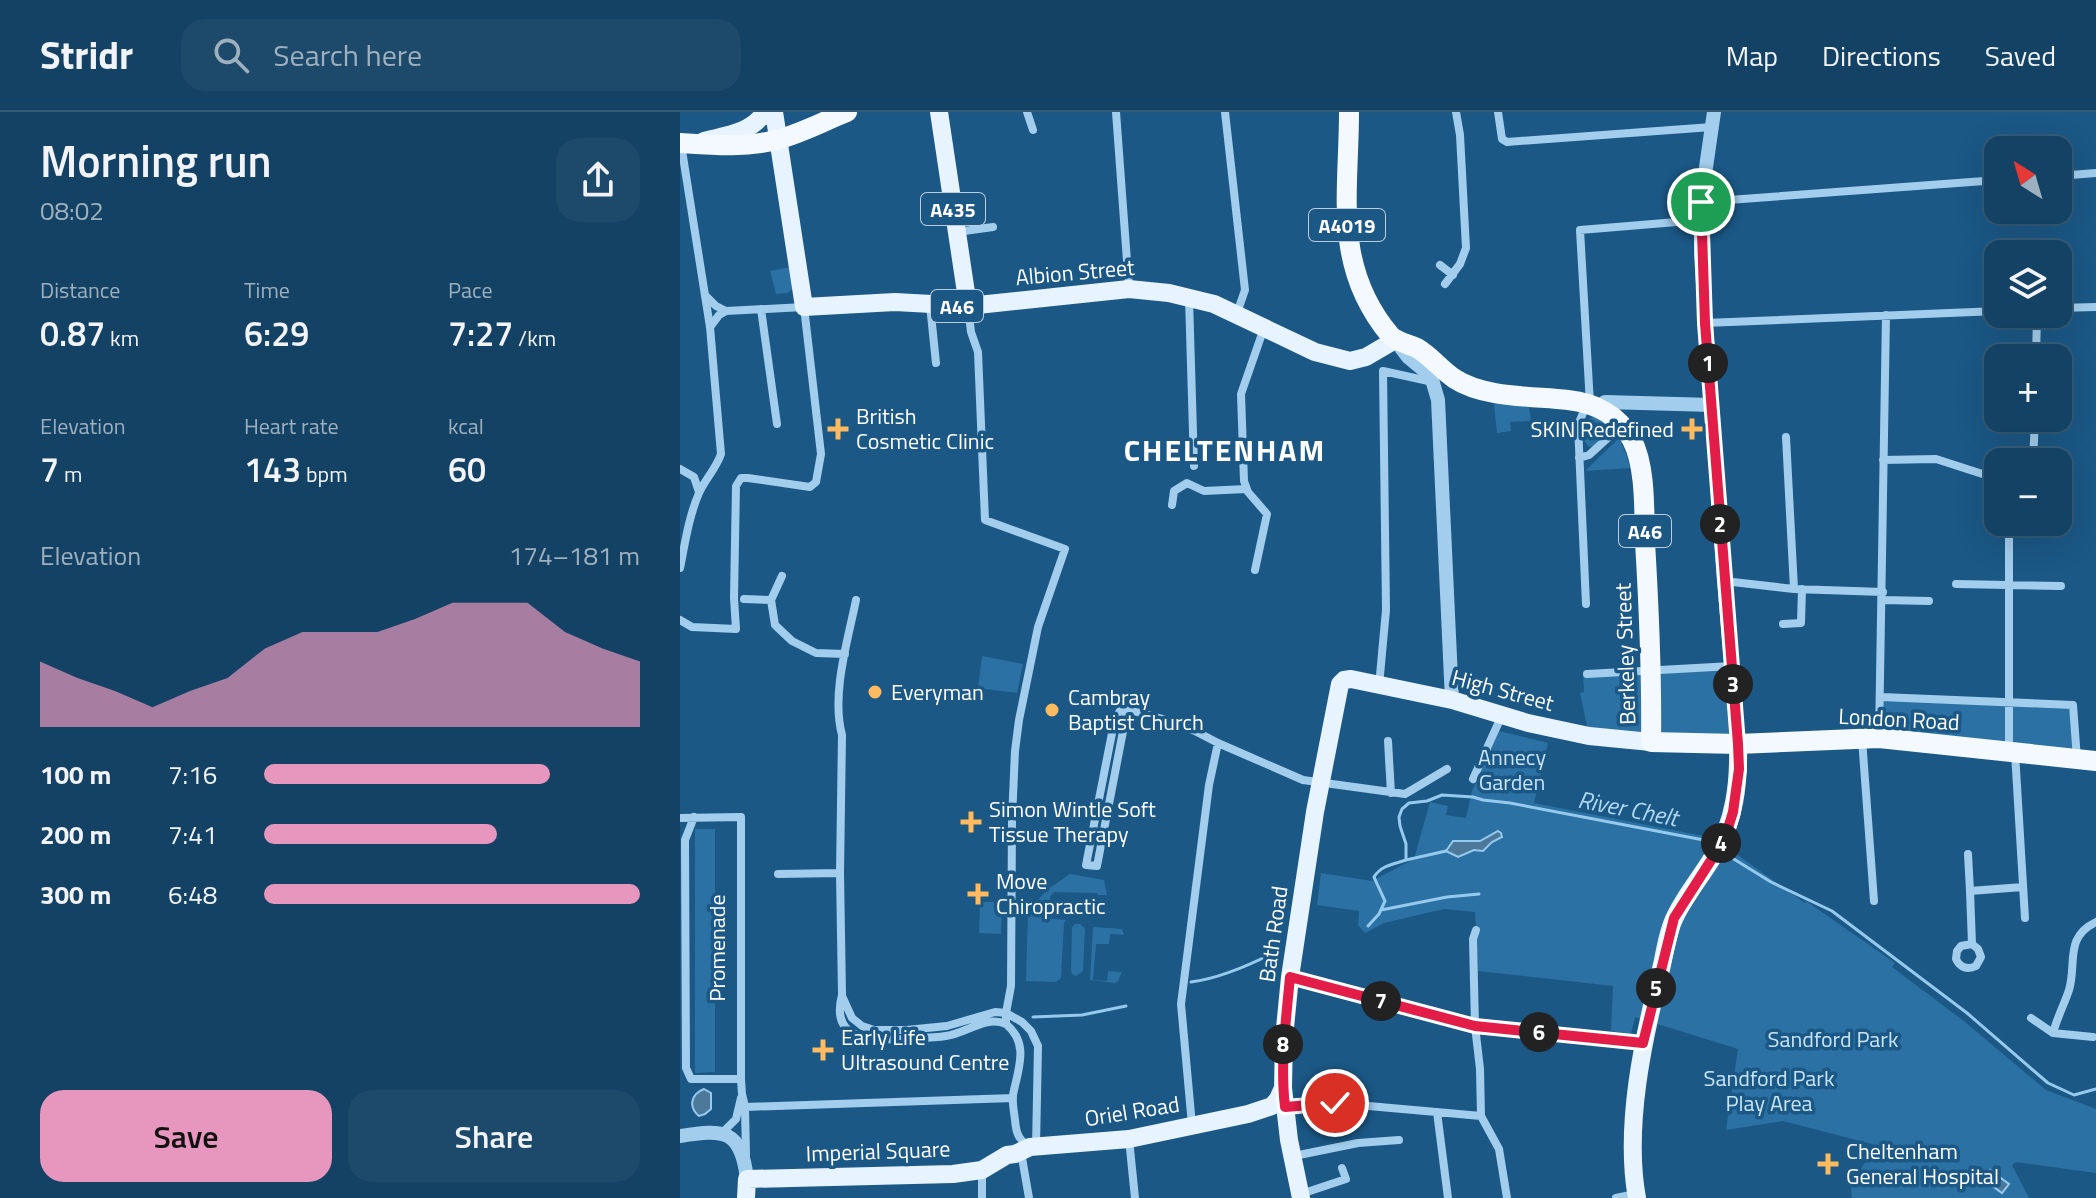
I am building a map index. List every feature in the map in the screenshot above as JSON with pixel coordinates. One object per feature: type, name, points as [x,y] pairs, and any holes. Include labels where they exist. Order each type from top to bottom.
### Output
[{"type":"highway","points":[[684,142],[735,145],[779,139],[847,112]]},
{"type":"highway","name":"A4019","points":[[1349,112],[1346,194],[1350,246],[1361,285],[1391,335]]},
{"type":"highway","name":"A46","points":[[1391,335],[1417,349],[1457,380],[1484,390],[1570,400],[1594,406]]},
{"type":"highway","name":"Berkeley Street","points":[[1594,406],[1622,425],[1631,438],[1639,462],[1652,671],[1651,742]]},
{"type":"highway","name":"London Road","points":[[1651,742],[1738,744],[1871,738],[2087,760]]},
{"type":"main road","points":[[684,142],[747,129],[765,112]]},
{"type":"main road","points":[[774,112],[804,307]]},
{"type":"main road","name":"A435","points":[[939,112],[968,306]]},
{"type":"main road","name":"Albion Street","points":[[804,307],[895,302],[968,306],[1129,289],[1189,297],[1237,314],[1315,352],[1350,361],[1362,359],[1391,335]]},
{"type":"main road","name":"High Street","points":[[1344,680],[1452,700],[1589,736],[1651,742]]},
{"type":"main road","name":"Bath Road","points":[[1301,1196],[1284,1098],[1284,1038],[1290,977],[1320,784],[1338,689],[1344,680]]},
{"type":"main road","points":[[1636,1196],[1634,1128],[1643,1043],[1674,918],[1728,828],[1739,769],[1738,744]]},
{"type":"main road","name":"Oriel Road","points":[[982,1170],[1022,1147],[1129,1139],[1248,1114],[1272,1106],[1278,1099],[1284,1098]]},
{"type":"main road","points":[[1248,1114],[1277,1125],[1291,1148]]},
{"type":"main road","name":"Imperial Square","points":[[747,1179],[953,1174],[982,1170]]},
{"type":"main road","name":"Promenade","points":[[746,1198],[747,1179]]},
{"type":"street","points":[[1027,112],[1033,130]]},
{"type":"street","points":[[1116,112],[1129,289]]},
{"type":"street","points":[[1225,112],[1245,290],[1237,314]]},
{"type":"street","points":[[1445,284],[1463,259],[1466,248],[1456,112]]},
{"type":"street","points":[[1498,112],[1502,139],[1507,142],[1713,119],[1701,202],[1705,323],[1738,744]]},
{"type":"street","points":[[680,568],[699,492],[721,454],[710,327],[684,142]]},
{"type":"street","points":[[2072,175],[2096,173]]},
{"type":"street","points":[[1701,202],[1984,181]]},
{"type":"street","points":[[1594,406],[1580,230],[1701,220]]},
{"type":"street","points":[[957,233],[993,227]]},
{"type":"street","points":[[1440,265],[1453,275]]},
{"type":"street","points":[[705,295],[726,311]]},
{"type":"street","points":[[1189,297],[1194,466]]},
{"type":"street","points":[[930,304],[936,363]]},
{"type":"street","points":[[968,306],[971,332],[978,352],[985,520],[1065,549],[1038,627],[1015,751],[1011,983],[1006,1024]]},
{"type":"street","points":[[680,620],[692,627],[736,629],[735,494],[741,478],[810,487],[816,482],[821,454],[804,307]]},
{"type":"street","name":"Albion Street","points":[[726,311],[804,307]]},
{"type":"street","points":[[2072,308],[2096,307]]},
{"type":"street","points":[[761,309],[777,424]]},
{"type":"street","points":[[710,327],[726,311]]},
{"type":"street","points":[[1705,323],[1984,312]]},
{"type":"street","points":[[1874,901],[1867,825],[1871,738],[1881,697],[1886,315]]},
{"type":"street","points":[[1255,570],[1267,514],[1246,489],[1241,394],[1264,328]]},
{"type":"street","points":[[1391,335],[1408,357],[1431,376],[1438,400],[1452,700]]},
{"type":"street","points":[[1379,686],[1386,610],[1383,371],[1434,382]]},
{"type":"street","points":[[1438,400],[1457,380]]},
{"type":"street","points":[[1586,604],[1578,425],[1583,413],[1605,402],[1712,405]]},
{"type":"street","points":[[1579,458],[1589,455],[1642,404]]},
{"type":"street","points":[[1783,624],[1801,623],[1786,437]]},
{"type":"street","points":[[1883,460],[1936,459],[1984,474]]},
{"type":"street","points":[[680,469],[694,477],[699,492]]},
{"type":"street","points":[[1172,505],[1174,491],[1187,483],[1204,491],[1246,489]]},
{"type":"street","points":[[2009,536],[2009,702],[2025,918]]},
{"type":"street","points":[[782,576],[771,600],[775,625],[792,641],[816,653],[845,654]]},
{"type":"street","points":[[1724,581],[1929,601]]},
{"type":"street","points":[[1956,584],[2061,586]]},
{"type":"street","points":[[744,599],[771,600]]},
{"type":"street","points":[[856,600],[841,667],[842,995],[838,1009],[844,1026],[855,1035],[869,1040],[945,1036],[990,1021],[1006,1024],[1016,1034],[1021,1052],[1013,1098],[1029,1198]]},
{"type":"street","points":[[1587,674],[1732,666]]},
{"type":"street","points":[[1881,697],[2073,705],[2087,760]]},
{"type":"street","points":[[1122,708],[1125,721],[1097,866],[1086,865],[1115,718],[1122,708]]},
{"type":"street","points":[[1122,708],[1195,731],[1303,780],[1320,784],[1335,783],[1405,794],[1447,769]]},
{"type":"street","points":[[1473,779],[1502,715]]},
{"type":"street","points":[[1388,741],[1391,793]]},
{"type":"street","points":[[1192,1126],[1181,1004],[1209,785],[1218,743]]},
{"type":"street","points":[[680,818],[694,817]]},
{"type":"street","name":"Promenade","points":[[741,1079],[691,1079],[686,1068],[685,840],[694,817],[741,817],[741,1079],[747,1179]]},
{"type":"street","points":[[1968,854],[1972,944]]},
{"type":"street","points":[[778,874],[840,873]]},
{"type":"street","points":[[1970,891],[2023,887]]},
{"type":"street","points":[[2053,1033],[2070,988],[2075,943],[2085,928],[2096,922]]},
{"type":"street","points":[[1476,930],[1473,939],[1475,1026],[1481,1116],[1499,1149],[1507,1198]]},
{"type":"street","points":[[1290,977],[1475,1026],[1643,1043]]},
{"type":"street","points":[[842,995],[852,1018],[874,1030],[947,1026],[995,1012],[1006,1013],[1027,1026],[1038,1046],[1022,1147]]},
{"type":"street","points":[[2031,1018],[2053,1033],[2093,1037]]},
{"type":"street","points":[[722,1133],[736,1119],[742,1094]]},
{"type":"street","points":[[745,1107],[1013,1098]]},
{"type":"street","points":[[1284,1098],[1481,1116]]},
{"type":"street","points":[[1437,1112],[1448,1198]]},
{"type":"street","points":[[680,1136],[711,1131],[732,1139],[744,1158],[747,1179]]},
{"type":"street","points":[[1129,1139],[1135,1198]]},
{"type":"street","points":[[1291,1148],[1399,1140]]},
{"type":"street","points":[[1301,1196],[1346,1179],[1342,1168]]},
{"type":"street","name":"Imperial Square","points":[[982,1170],[982,1198]]},
{"type":"street","points":[[1616,1198],[1636,1196]]},
{"type":"green space","points":[[790,267],[793,288],[788,293],[776,294],[770,271]]},
{"type":"green space","points":[[1496,402],[1529,406],[1531,421],[1510,422],[1511,431],[1497,433]]},
{"type":"green space","points":[[1595,416],[1605,422],[1607,434],[1589,447],[1585,442],[1584,424]]},
{"type":"green space","points":[[1619,438],[1630,468],[1585,471]]},
{"type":"green space","points":[[982,656],[1023,664],[1017,693],[978,688]]},
{"type":"green space","points":[[1732,666],[1738,744],[1589,736],[1580,693],[1584,692],[1583,675]]},
{"type":"green space","points":[[1881,697],[2073,705],[2077,759],[1879,738]]},
{"type":"green space","name":"Sandford Park","points":[[1499,731],[1548,743],[1534,803],[1714,838],[1895,963],[1892,967],[1965,1022],[2046,1090],[2096,1109],[2096,1173],[2016,1162],[2012,1165],[2029,1198],[1852,1198],[1850,1181],[1879,1146],[1783,1121],[1726,1130],[1738,1049],[1635,1017],[1631,1034],[1611,1031],[1613,986],[1478,971],[1475,912],[1444,909],[1384,923],[1365,933],[1358,925],[1359,911],[1317,905],[1321,873],[1372,881],[1414,859],[1430,802],[1448,806],[1446,815],[1466,818],[1472,791]]},
{"type":"green space","points":[[695,829],[715,829],[715,1072],[695,1073]]},
{"type":"green space","points":[[1070,874],[1104,880],[1107,895],[1054,892],[1050,897],[1051,905],[1042,908],[1041,918],[1066,920],[1061,978],[1056,982],[1026,981],[1028,911],[1048,889]]},
{"type":"green space","points":[[980,902],[1002,902],[1001,934],[979,933]]},
{"type":"green space","points":[[1075,924],[1085,929],[1083,971],[1076,976],[1071,970],[1072,927]]},
{"type":"green space","points":[[1093,927],[1122,929],[1124,935],[1110,934],[1109,944],[1096,944],[1093,980],[1107,981],[1108,971],[1122,972],[1115,983],[1090,980]]},
{"type":"shaded area","points":[[1498,831],[1502,837],[1483,851],[1474,850],[1458,857],[1446,851],[1453,841],[1480,841]]},
{"type":"shaded area","points":[[704,1089],[711,1093],[711,1109],[699,1116],[693,1109],[692,1101]]},
{"type":"shaded area","points":[[1990,1170],[2009,1184],[2002,1193],[1983,1179]]},
{"type":"waterway","name":"River Chelt","points":[[1368,926],[1385,901],[1374,877],[1384,867],[1406,860],[1406,844],[1399,817],[1409,803],[1442,795],[1473,797],[1709,841]]},
{"type":"waterway","points":[[1406,860],[1446,851]]},
{"type":"waterway","name":"River Chelt","points":[[1729,856],[1771,882],[1832,911],[1967,1013],[2048,1083],[2074,1095],[2096,1089]]},
{"type":"waterway","points":[[1381,910],[1479,894]]},
{"type":"waterway","name":"River Chelt","points":[[1191,982],[1235,970],[1277,951]]},
{"type":"waterway","name":"River Chelt","points":[[1033,1017],[1082,1015],[1126,1006]]},
{"type":"place","name":"British Cosmetic Clinic","points":[[838,429]]},
{"type":"place","name":"SKIN Redefined","points":[[1692,429]]},
{"type":"place","name":"Everyman","points":[[875,692]]},
{"type":"place","name":"Cambray Baptist Church","points":[[1052,710]]},
{"type":"place","name":"Simon Wintle Soft Tissue Therapy","points":[[971,822]]},
{"type":"place","name":"Move Chiropractic","points":[[978,894]]},
{"type":"place","name":"Early Life Ultrasound Centre","points":[[823,1050]]},
{"type":"place","name":"Cheltenham General Hospital","points":[[1828,1164]]},
{"type":"district","name":"CHELTENHAM","points":[[1225,450]]},
{"type":"route","points":[[1335,1103],[1285,1107],[1284,1038],[1290,977],[1475,1026],[1643,1043],[1674,918],[1728,828],[1739,769],[1705,323],[1701,202]]},
{"type":"park label","name":"Annecy Garden","points":[[1512,770]]},
{"type":"park label","name":"Sandford Park Play Area","points":[[1769,1090]]}]
